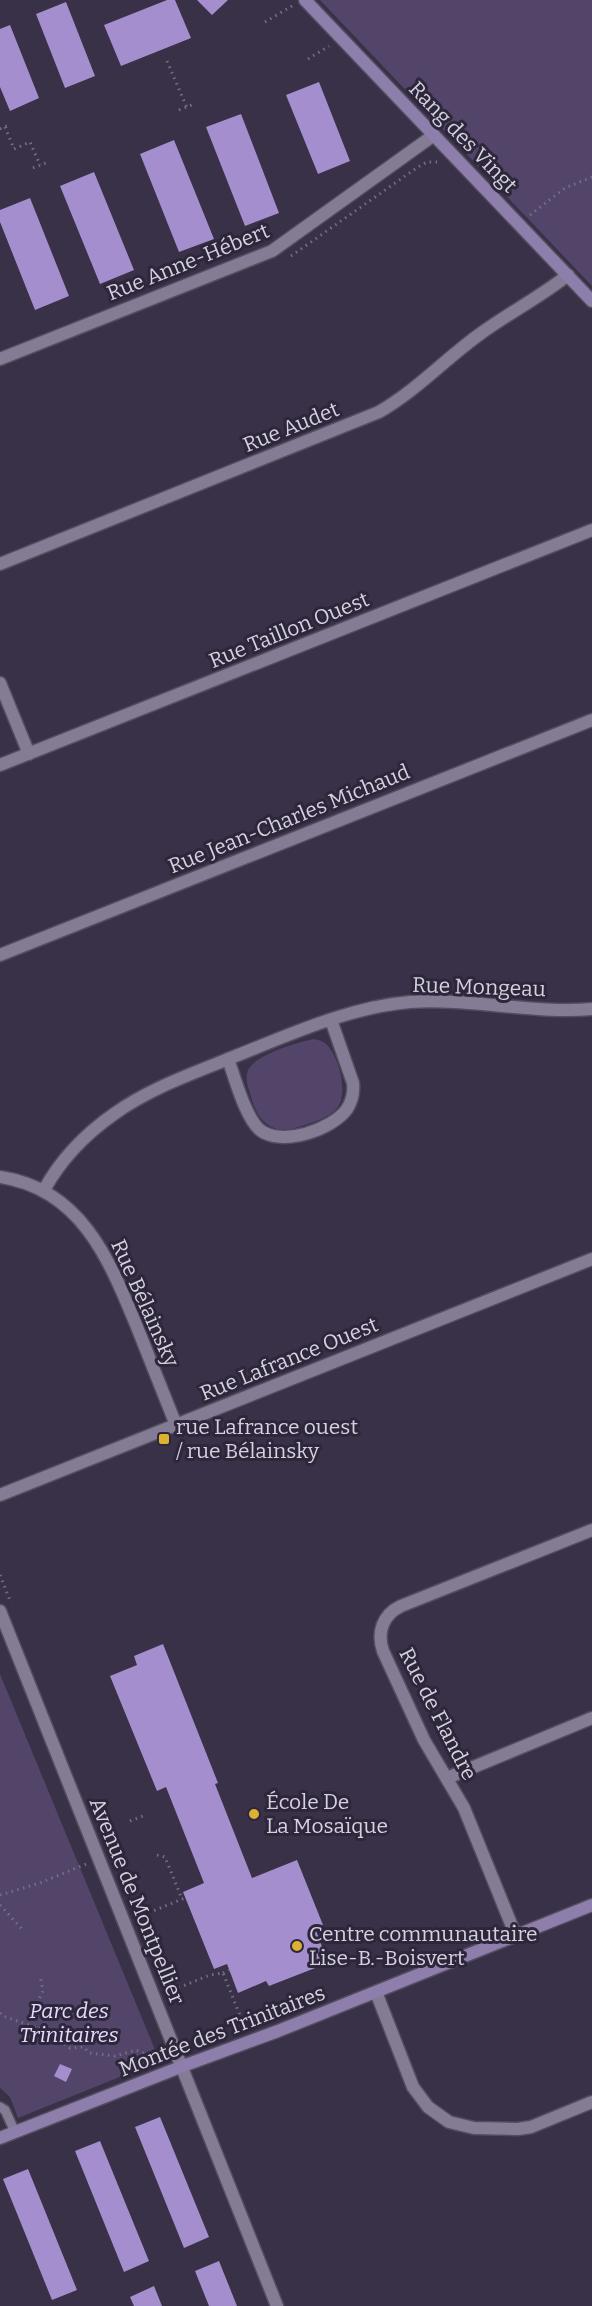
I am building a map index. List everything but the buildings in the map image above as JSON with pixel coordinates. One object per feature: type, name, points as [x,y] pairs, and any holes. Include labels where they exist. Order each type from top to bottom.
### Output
[{"type":"street","name":"Rang des Vingt","points":[[305,0],[592,301]]},
{"type":"street","name":"Rue Anne-Hébert","points":[[0,358],[272,251],[434,135]]},
{"type":"street","name":"Rue Audet","points":[[0,564],[379,412],[410,392],[478,335],[568,275]]},
{"type":"street","name":"Rue Taillon Ouest","points":[[0,765],[592,530]]},
{"type":"street","points":[[0,683],[29,754]]},
{"type":"street","name":"Rue Jean-Charles Michaud","points":[[0,955],[592,720]]},
{"type":"street","name":"Rue Mongeau","points":[[44,1190],[82,1139],[135,1100],[180,1078],[331,1020],[376,1007],[426,1001],[561,1010],[592,1009]]},
{"type":"street","points":[[228,1059],[249,1115],[259,1129],[273,1137],[284,1138],[311,1131],[341,1116],[348,1108],[353,1093],[353,1083],[331,1020]]},
{"type":"street","name":"Rue Bélainsky","points":[[0,1177],[21,1181],[44,1190],[69,1208],[88,1230],[102,1251],[125,1298],[176,1425]]},
{"type":"street","name":"Rue Lafrance Ouest","points":[[0,1495],[592,1259]]},
{"type":"street","name":"Rue de Flandre","points":[[516,1936],[469,1817],[424,1740],[383,1651],[380,1635],[385,1620],[401,1606],[592,1530]]},
{"type":"street","name":"Avenue de Montpellier","points":[[0,1611],[277,2306]]},
{"type":"street","points":[[447,1778],[592,1718]]},
{"type":"street","name":"Montée des Trinitaires","points":[[0,2138],[376,1992],[592,1905]]},
{"type":"street","points":[[376,1992],[413,2087],[428,2107],[449,2122],[474,2128],[518,2129],[531,2127],[592,2102]]},
{"type":"lane","points":[[0,2107],[5,2110],[15,2132]]},
{"type":"path","points":[[265,22],[292,5]]},
{"type":"path","points":[[308,59],[341,38]]},
{"type":"path","points":[[167,61],[187,108]]},
{"type":"path","points":[[180,110],[194,104]]},
{"type":"path","points":[[0,129],[11,124]]},
{"type":"path","points":[[5,127],[14,148],[30,142],[40,165]]},
{"type":"path","points":[[33,168],[46,163]]},
{"type":"path","points":[[520,225],[565,188],[592,177]]},
{"type":"path","points":[[129,1821],[143,1815]]},
{"type":"path","points":[[143,1915],[184,1899],[165,1857],[157,1855]]},
{"type":"path","points":[[0,1895],[40,1883],[99,1858]]},
{"type":"path","points":[[0,1905],[22,1929]]},
{"type":"path","points":[[173,1990],[229,1970]]},
{"type":"path","points":[[223,1973],[246,2029]]},
{"type":"path","points":[[34,2027],[37,2003],[43,1991],[40,1975]]},
{"type":"path","points":[[0,2013],[46,2031],[70,2048],[84,2047],[89,2053],[115,2056],[135,2050],[158,2059]]},
{"type":"green space","points":[[320,0],[592,0],[592,286]]},
{"type":"green space","points":[[314,1039],[326,1044],[335,1057],[341,1075],[341,1101],[331,1114],[305,1125],[286,1130],[269,1126],[260,1117],[252,1100],[247,1080],[250,1067],[256,1061],[276,1051]]},
{"type":"green space","name":"Parc des Trinitaires","points":[[0,1674],[156,2052],[152,2064],[18,2118],[10,2097],[0,2088]]},
{"type":"place","name":"rue Lafrance ouest / rue Bélainsky","points":[[164,1439]]},
{"type":"place","name":"École De La Mosaïque","points":[[254,1814]]},
{"type":"place","name":"Centre communautaire Lise-B.-Boisvert","points":[[297,1946]]}]
